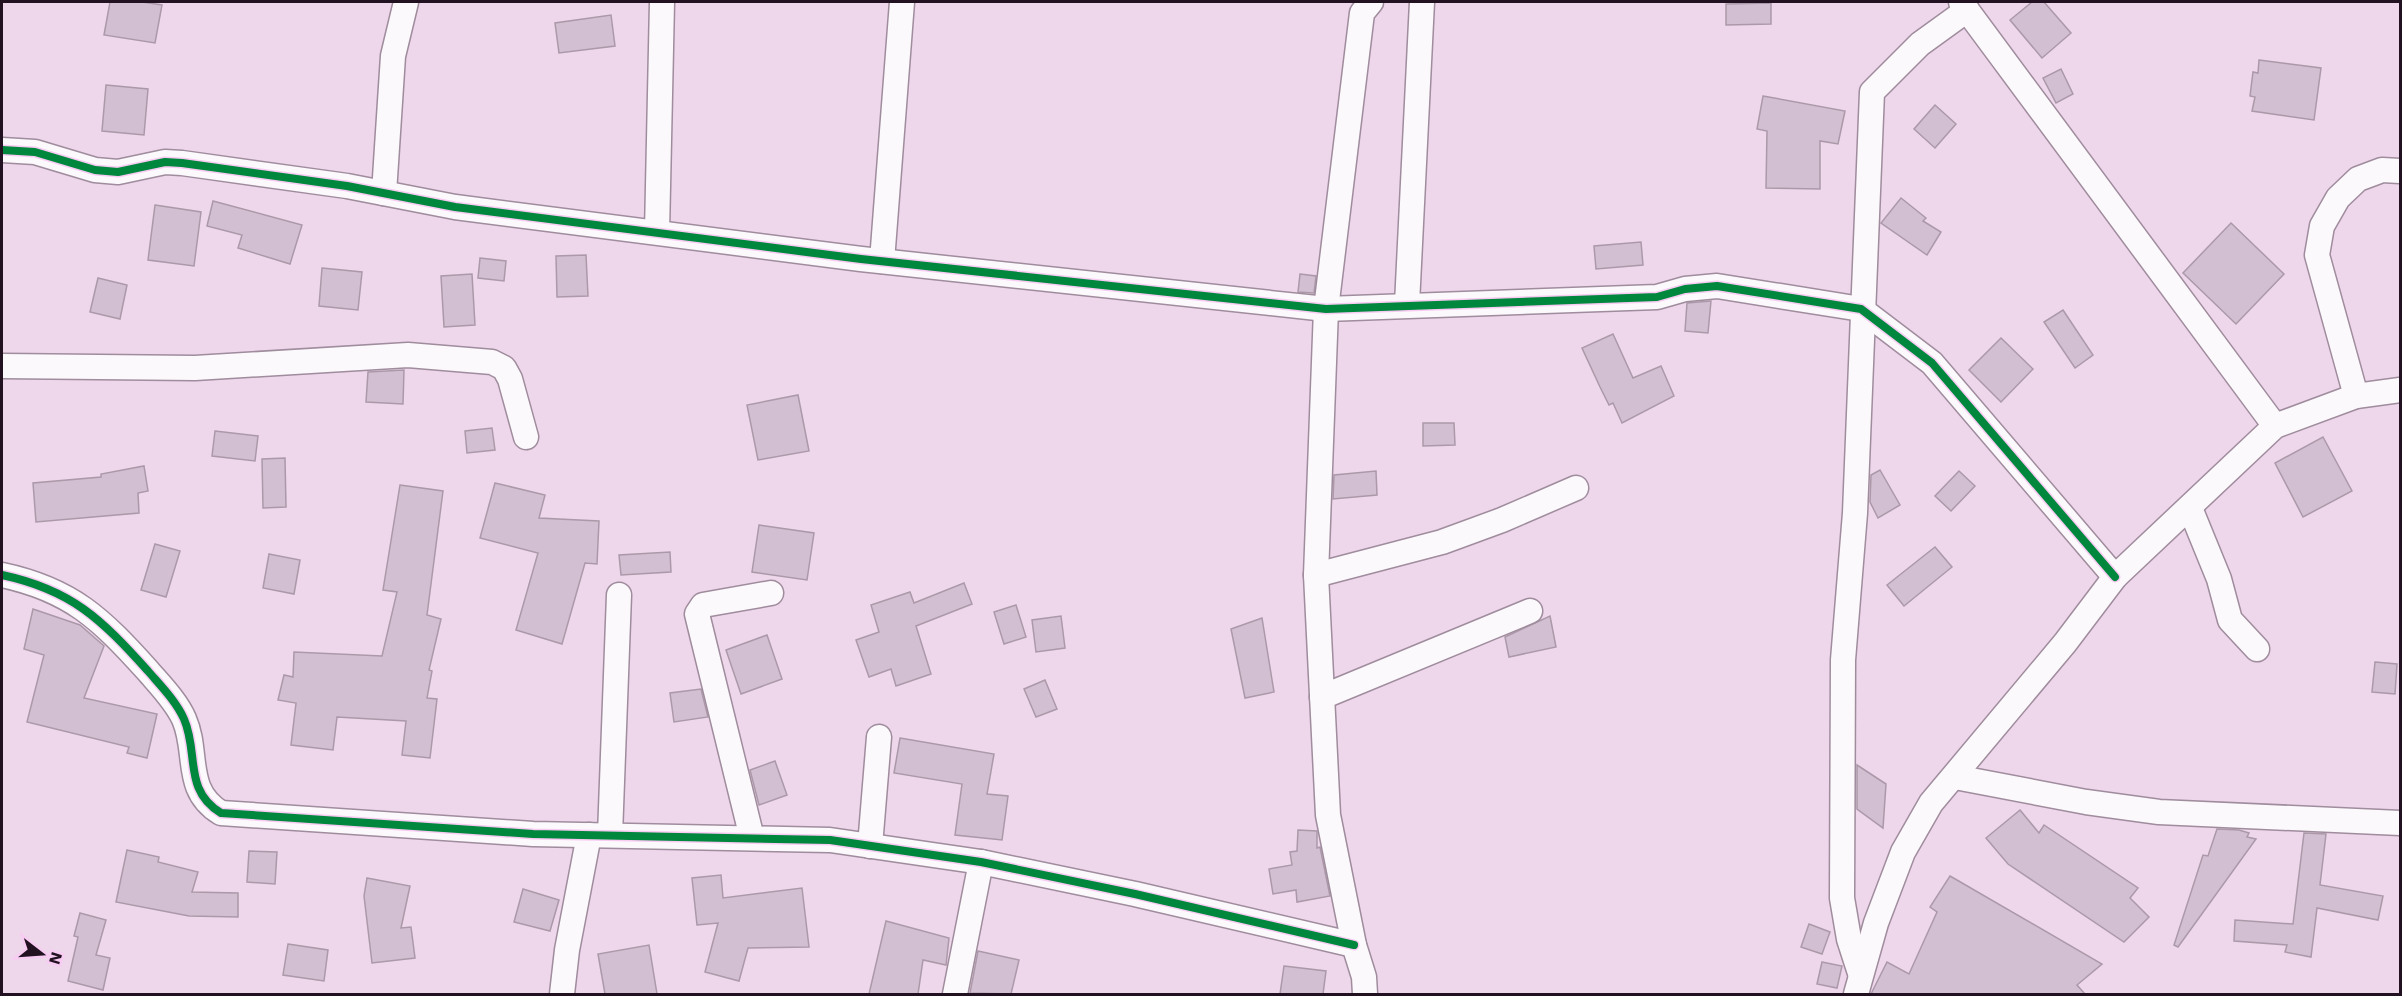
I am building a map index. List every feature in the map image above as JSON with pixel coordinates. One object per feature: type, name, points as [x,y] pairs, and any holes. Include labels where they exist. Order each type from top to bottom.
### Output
[{"type":"street","points":[[384,193],[393,56],[406,2]]},
{"type":"street","points":[[657,232],[662,2]]},
{"type":"street","points":[[882,261],[902,2]]},
{"type":"street","points":[[1365,994],[1364,977],[1354,945],[1328,815],[1316,575],[1326,309],[1362,13],[1371,2]]},
{"type":"street","points":[[1407,304],[1422,2]]},
{"type":"street","points":[[1858,984],[1842,898],[1843,660],[1856,513],[1861,309],[1872,93],[1920,44],[1964,6],[2275,426]]},
{"type":"street","points":[[2,150],[35,152],[95,170],[118,172],[165,162],[384,193],[455,207],[882,261],[1326,309],[1407,304],[1657,297],[1685,289],[1717,286],[1861,309],[1932,363],[2115,578]]},
{"type":"street","points":[[2356,396],[2317,255],[2322,226],[2338,198],[2358,179],[2382,170],[2400,171]]},
{"type":"street","points":[[2,366],[195,368],[408,356],[492,362],[504,368],[510,378],[526,436]]},
{"type":"street","points":[[1858,984],[1903,852],[1931,803],[2065,643],[2115,578],[2275,426],[2356,396],[2400,390]]},
{"type":"street","points":[[1316,575],[1442,542],[1502,520],[1575,488]]},
{"type":"street","points":[[2190,508],[2219,579],[2230,620],[2257,649]]},
{"type":"street","points":[[2,575],[33,582],[65,596],[107,625],[168,694],[184,719],[199,792],[209,805],[221,813],[533,834],[830,840],[981,862],[1135,894],[1354,945]]},
{"type":"street","points":[[752,838],[696,614],[703,605],[771,593]]},
{"type":"street","points":[[562,994],[567,950],[599,835],[619,595]]},
{"type":"street","points":[[1322,697],[1530,611]]},
{"type":"street","points":[[870,846],[879,737]]},
{"type":"street","points":[[1955,777],[2086,802],[2159,812],[2400,823]]},
{"type":"street","points":[[955,994],[981,862]]},
{"type":"building","points":[[110,2],[142,2],[162,5],[155,43],[104,35]]},
{"type":"building","points":[[2032,2],[2044,2],[2071,33],[2042,58],[2010,20]]},
{"type":"building","points":[[1771,3],[1771,24],[1726,25],[1726,4]]},
{"type":"building","points":[[611,15],[615,46],[559,53],[555,23]]},
{"type":"building","points":[[2259,60],[2321,68],[2314,120],[2252,111],[2255,97],[2250,96],[2253,72],[2258,73]]},
{"type":"building","points":[[2061,69],[2073,94],[2056,103],[2043,78]]},
{"type":"building","points":[[106,85],[148,89],[144,135],[102,131]]},
{"type":"building","points":[[1763,96],[1845,111],[1838,144],[1820,141],[1820,189],[1766,188],[1767,131],[1757,129]]},
{"type":"building","points":[[1935,105],[1956,124],[1935,148],[1914,129]]},
{"type":"building","points":[[1901,198],[1926,218],[1923,221],[1941,232],[1927,255],[1881,223]]},
{"type":"building","points":[[213,201],[302,225],[290,264],[238,248],[242,235],[207,226]]},
{"type":"building","points":[[155,205],[201,212],[194,266],[148,260]]},
{"type":"building","points":[[2231,223],[2284,274],[2236,324],[2183,273]]},
{"type":"building","points":[[1641,242],[1643,265],[1596,269],[1594,246]]},
{"type":"building","points":[[586,255],[588,296],[557,297],[556,256]]},
{"type":"building","points":[[480,258],[506,261],[504,281],[478,278]]},
{"type":"building","points":[[322,268],[362,272],[358,310],[319,306]]},
{"type":"building","points":[[472,274],[475,325],[444,327],[441,276]]},
{"type":"building","points":[[1300,274],[1316,276],[1314,293],[1298,292]]},
{"type":"building","points":[[98,278],[127,285],[120,319],[90,312]]},
{"type":"building","points":[[1711,301],[1708,333],[1685,331],[1687,303]]},
{"type":"building","points":[[2063,310],[2093,355],[2075,368],[2044,322]]},
{"type":"building","points":[[1613,334],[1633,378],[1661,366],[1674,396],[1622,423],[1613,403],[1609,405],[1582,348]]},
{"type":"building","points":[[2001,338],[2033,369],[2001,402],[1969,370]]},
{"type":"building","points":[[404,370],[403,404],[366,402],[368,372]]},
{"type":"building","points":[[798,395],[809,451],[758,460],[747,405]]},
{"type":"building","points":[[1423,423],[1454,423],[1455,445],[1423,446]]},
{"type":"building","points":[[492,428],[495,450],[467,453],[465,431]]},
{"type":"building","points":[[215,431],[258,436],[255,461],[212,456]]},
{"type":"building","points":[[2323,437],[2352,491],[2303,517],[2275,463]]},
{"type":"building","points":[[285,458],[286,507],[263,508],[262,459]]},
{"type":"building","points":[[144,466],[148,491],[138,493],[139,513],[36,522],[33,483],[101,477],[101,474]]},
{"type":"building","points":[[1880,470],[1900,505],[1878,518],[1870,502],[1871,475]]},
{"type":"building","points":[[1376,471],[1377,495],[1333,499],[1334,475]]},
{"type":"building","points":[[1959,471],[1975,486],[1951,511],[1935,496]]},
{"type":"building","points":[[495,483],[545,495],[539,518],[599,521],[597,564],[585,563],[562,644],[516,630],[538,553],[480,538]]},
{"type":"building","points":[[400,485],[443,491],[427,615],[441,619],[429,670],[432,671],[427,698],[437,699],[430,758],[402,755],[406,721],[337,717],[333,750],[291,745],[296,703],[278,700],[284,675],[293,677],[294,652],[382,656],[397,592],[383,590]]},
{"type":"building","points":[[759,525],[814,533],[807,580],[752,572]]},
{"type":"building","points":[[155,544],[180,551],[166,597],[141,590]]},
{"type":"building","points":[[1935,547],[1952,567],[1904,606],[1887,585]]},
{"type":"building","points":[[670,552],[671,572],[621,575],[619,555]]},
{"type":"building","points":[[269,554],[300,560],[294,594],[263,588]]},
{"type":"building","points":[[964,583],[972,604],[916,626],[931,674],[896,686],[891,669],[869,677],[856,640],[879,632],[871,605],[910,592],[914,603]]},
{"type":"building","points":[[1016,605],[1026,637],[1004,644],[994,612]]},
{"type":"building","points":[[33,609],[80,625],[104,646],[84,698],[157,714],[147,758],[127,753],[129,747],[27,722],[44,655],[24,649]]},
{"type":"building","points":[[1061,616],[1065,648],[1036,652],[1032,620]]},
{"type":"building","points":[[1550,616],[1556,647],[1509,657],[1505,637]]},
{"type":"building","points":[[1262,618],[1274,692],[1245,698],[1231,629]]},
{"type":"building","points":[[767,635],[782,679],[741,694],[726,650]]},
{"type":"building","points":[[2375,662],[2397,664],[2395,694],[2372,692]]},
{"type":"building","points":[[1045,680],[1057,709],[1036,717],[1024,689]]},
{"type":"building","points":[[701,689],[708,717],[674,722],[670,693]]},
{"type":"building","points":[[900,738],[994,754],[987,794],[1008,796],[1002,840],[955,835],[962,784],[894,773]]},
{"type":"building","points":[[775,761],[787,795],[759,805],[750,770]]},
{"type":"building","points":[[1857,765],[1886,784],[1883,828],[1857,809]]},
{"type":"building","points":[[2020,810],[2039,833],[2044,825],[2138,888],[2130,898],[2149,917],[2124,942],[2008,864],[1986,838]]},
{"type":"building","points":[[2217,829],[2239,830],[2249,833],[2247,837],[2256,839],[2178,947],[2174,945],[2203,855],[2208,856]]},
{"type":"building","points":[[1298,830],[1317,831],[1317,848],[1320,847],[1330,896],[1297,902],[1296,890],[1273,894],[1269,869],[1292,865],[1290,852],[1297,851]]},
{"type":"building","points":[[2304,833],[2326,834],[2320,885],[2383,896],[2378,920],[2317,908],[2311,957],[2285,952],[2287,945],[2234,941],[2235,920],[2293,924]]},
{"type":"building","points":[[127,850],[159,857],[158,862],[198,872],[192,892],[238,893],[238,917],[189,916],[116,902]]},
{"type":"building","points":[[249,851],[277,852],[275,884],[247,882]]},
{"type":"building","points":[[721,875],[723,898],[802,888],[809,947],[748,948],[739,981],[705,972],[718,923],[697,925],[692,878]]},
{"type":"building","points":[[1950,876],[2102,964],[2077,985],[2085,994],[1871,994],[1887,962],[1909,974],[1937,912],[1930,907]]},
{"type":"building","points":[[367,878],[410,886],[401,928],[411,927],[415,958],[372,963],[364,896]]},
{"type":"building","points":[[523,889],[559,900],[550,931],[514,922]]},
{"type":"building","points":[[80,913],[106,920],[96,955],[110,958],[103,990],[68,981],[78,937],[74,936]]},
{"type":"building","points":[[886,921],[949,938],[946,965],[923,960],[918,994],[869,994]]},
{"type":"building","points":[[1809,924],[1830,932],[1822,954],[1801,947]]},
{"type":"building","points":[[288,944],[328,950],[324,981],[283,975]]},
{"type":"building","points":[[649,945],[657,994],[605,994],[598,954]]},
{"type":"building","points":[[978,951],[1019,960],[1011,994],[970,993]]},
{"type":"building","points":[[1822,962],[1842,966],[1837,988],[1817,984]]},
{"type":"building","points":[[1284,966],[1326,971],[1323,994],[1280,994]]},
{"type":"cycle path","points":[[2,150],[35,152],[95,170],[118,172],[165,162],[182,163],[347,186],[455,207],[861,259],[1326,309],[1657,297],[1685,289],[1717,286],[1861,309],[1932,363],[2115,577]]},
{"type":"cycle path","points":[[2,575],[26,581],[67,598],[100,622],[131,653],[181,712],[188,732],[194,770],[201,793],[209,804],[221,813],[533,834],[830,840],[981,862],[1135,894],[1354,945]]}]
